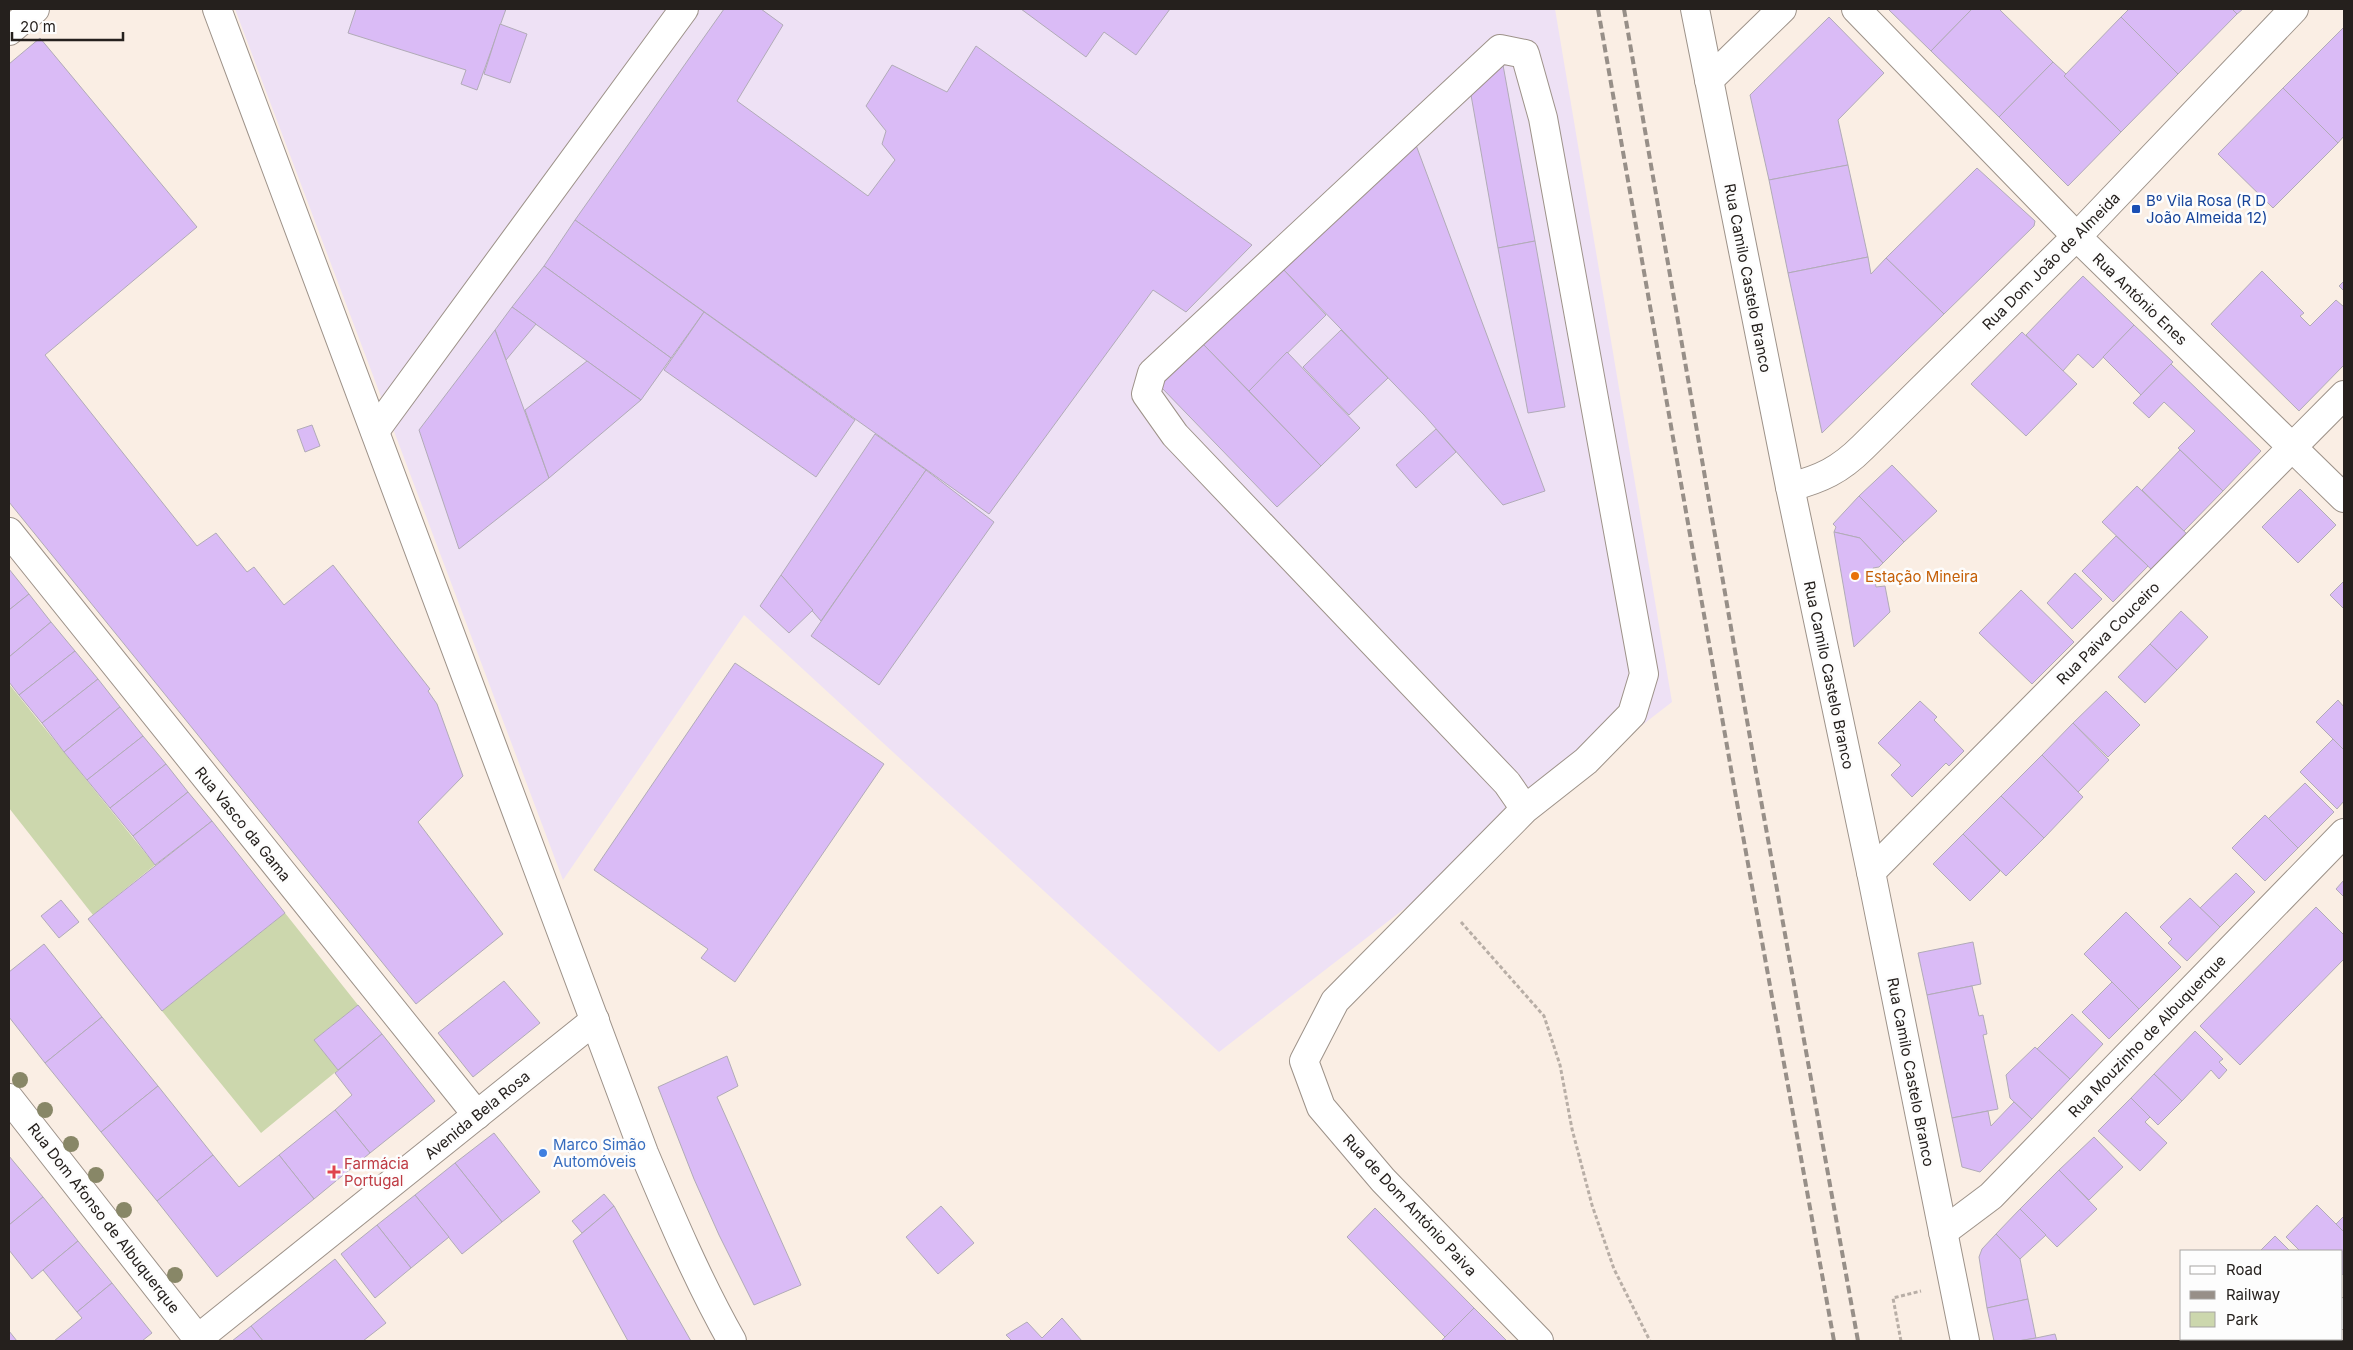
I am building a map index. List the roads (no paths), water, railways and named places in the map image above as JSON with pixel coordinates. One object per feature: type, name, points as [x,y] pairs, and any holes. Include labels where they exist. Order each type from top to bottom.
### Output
[{"type":"street","points":[[9,31],[35,9]]},
{"type":"street","points":[[217,9],[644,1153],[676,1231],[713,1308],[732,1341]]},
{"type":"street","points":[[375,431],[684,9]]},
{"type":"street","name":"Rua Camilo Castelo Branco","points":[[1694,9],[1965,1341]]},
{"type":"street","points":[[1709,80],[1782,9]]},
{"type":"street","name":"Rua António Enes","points":[[1856,9],[2077,237],[2344,498]]},
{"type":"street","name":"Rua Dom João de Almeida","points":[[1790,487],[1812,482],[1845,465],[2077,237],[2294,9]]},
{"type":"street","name":"Rua de Dom António Paiva","points":[[1524,810],[1507,783],[1175,435],[1146,394],[1152,374],[1500,49],[1525,54],[1543,118],[1644,674],[1632,714],[1586,761],[1524,810],[1336,1001],[1304,1061],[1321,1107],[1382,1180],[1539,1341]]},
{"type":"street","name":"Rua Paiva Couceiro","points":[[1871,872],[2344,395]]},
{"type":"street","name":"Rua Vasco da Gama","points":[[9,532],[477,1116]]},
{"type":"street","name":"Rua Mouzinho de Albuquerque","points":[[1943,1232],[1991,1196],[2344,833]]},
{"type":"street","name":"Avenida Bela Rosa","points":[[197,1340],[595,1020]]},
{"type":"street","name":"Rua Dom Afonso de Albuquerque","points":[[9,1098],[197,1340]]},
{"type":"railway","points":[[1598,9],[1734,786],[1834,1341]]},
{"type":"railway","points":[[1624,9],[1757,778],[1858,1341]]},
{"type":"place","name":"Bº Vila Rosa (R D João Almeida 12)","points":[[2136,209]]},
{"type":"place","name":"Estação Mineira","points":[[1855,576]]},
{"type":"place","name":"Marco Simão Automóveis","points":[[543,1153]]},
{"type":"place","name":"Farmácia Portugal","points":[[334,1172]]}]
